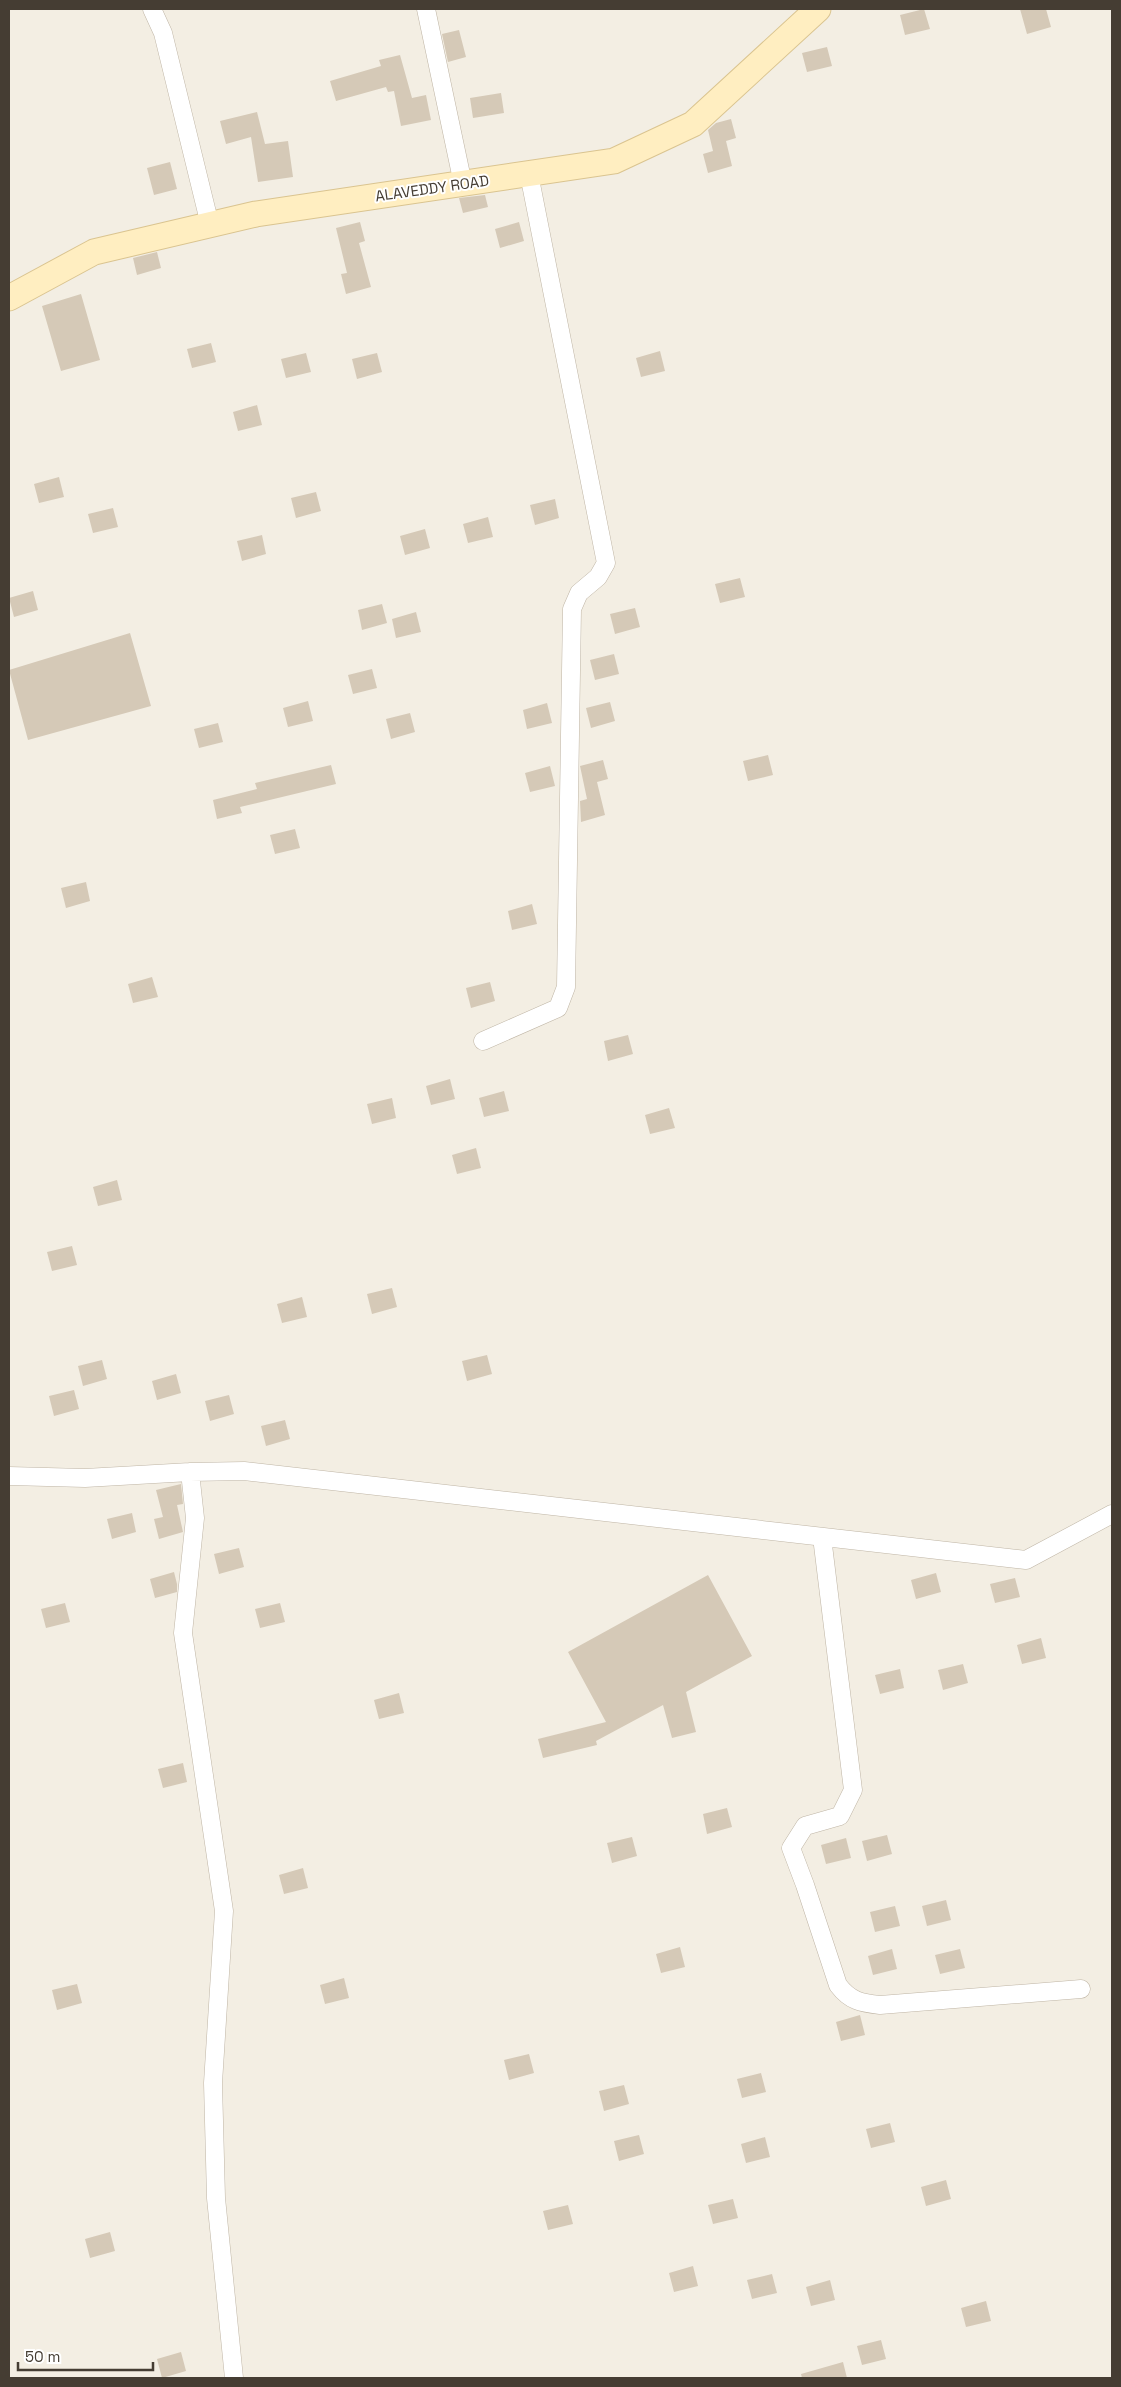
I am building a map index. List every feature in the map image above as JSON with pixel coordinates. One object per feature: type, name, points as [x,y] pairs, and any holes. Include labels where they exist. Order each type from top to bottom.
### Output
[{"type":"street","points":[[152,9],[163,33],[210,225]]},
{"type":"street","points":[[426,9],[463,184]]},
{"type":"street","name":"ALAVEDDY ROAD","points":[[9,298],[94,252],[256,214],[614,162],[693,124],[818,9]]},
{"type":"street","points":[[483,1041],[558,1008],[566,987],[572,609],[579,593],[598,576],[606,563],[529,174]]},
{"type":"street","points":[[9,1476],[85,1478],[190,1472],[244,1472],[1026,1560],[1112,1514]]},
{"type":"street","points":[[190,1472],[194,1518],[183,1632],[224,1911],[213,2083],[216,2188],[234,2378]]},
{"type":"street","points":[[822,1537],[853,1790],[840,1816],[805,1826],[791,1848],[838,1985],[846,1996],[858,2002],[880,2005],[1081,1989]]},
{"type":"building","points":[[924,9],[930,29],[905,35],[900,15]]},
{"type":"building","points":[[1020,9],[1046,9],[1051,27],[1027,34]]},
{"type":"building","points":[[459,30],[466,57],[448,62],[442,34]]},
{"type":"building","points":[[827,47],[832,66],[807,72],[802,53]]},
{"type":"building","points":[[400,55],[412,98],[426,95],[431,120],[401,126],[394,91],[388,92],[386,87],[336,101],[330,81],[381,66],[379,60]]},
{"type":"building","points":[[501,93],[504,113],[473,118],[470,98]]},
{"type":"building","points":[[257,112],[265,144],[288,141],[293,177],[258,182],[251,137],[226,144],[220,121]]},
{"type":"building","points":[[731,119],[736,138],[726,141],[732,166],[708,173],[703,154],[713,151],[708,130],[716,123]]},
{"type":"building","points":[[170,162],[177,189],[154,195],[147,168]]},
{"type":"building","points":[[485,195],[488,207],[463,213],[459,198]]},
{"type":"building","points":[[360,222],[365,241],[359,243],[371,287],[346,294],[341,274],[347,273],[336,228]]},
{"type":"building","points":[[519,222],[524,241],[500,248],[495,229]]},
{"type":"building","points":[[157,252],[161,268],[137,275],[133,258]]},
{"type":"building","points":[[81,294],[100,360],[61,371],[42,306]]},
{"type":"building","points":[[211,343],[216,362],[192,368],[187,349]]},
{"type":"building","points":[[660,351],[665,371],[641,377],[636,358]]},
{"type":"building","points":[[306,353],[311,372],[286,378],[281,359]]},
{"type":"building","points":[[377,353],[382,372],[357,379],[352,359]]},
{"type":"building","points":[[257,405],[262,425],[238,431],[233,412]]},
{"type":"building","points":[[59,477],[64,497],[39,503],[34,484]]},
{"type":"building","points":[[316,492],[321,511],[296,518],[291,498]]},
{"type":"building","points":[[555,499],[559,518],[535,525],[530,505]]},
{"type":"building","points":[[113,508],[118,527],[93,533],[88,514]]},
{"type":"building","points":[[488,517],[493,537],[468,543],[463,524]]},
{"type":"building","points":[[425,529],[430,548],[405,555],[400,536]]},
{"type":"building","points":[[262,535],[266,554],[242,561],[237,541]]},
{"type":"building","points":[[740,578],[745,597],[720,603],[715,584]]},
{"type":"building","points":[[33,591],[38,610],[14,617],[9,598]]},
{"type":"building","points":[[382,604],[387,623],[362,630],[358,610]]},
{"type":"building","points":[[635,608],[640,627],[615,634],[610,614]]},
{"type":"building","points":[[416,612],[421,632],[396,638],[392,619]]},
{"type":"building","points":[[130,633],[151,706],[28,740],[9,670]]},
{"type":"building","points":[[614,654],[619,674],[595,680],[590,660]]},
{"type":"building","points":[[372,669],[377,688],[353,694],[348,675]]},
{"type":"building","points":[[308,701],[313,721],[288,727],[283,708]]},
{"type":"building","points":[[610,702],[615,721],[591,728],[586,708]]},
{"type":"building","points":[[547,703],[552,723],[527,729],[523,710]]},
{"type":"building","points":[[410,713],[415,732],[391,739],[386,719]]},
{"type":"building","points":[[218,723],[223,742],[199,748],[194,729]]},
{"type":"building","points":[[768,755],[773,775],[748,781],[743,761]]},
{"type":"building","points":[[603,760],[608,779],[597,782],[605,815],[581,822],[580,801],[587,799],[580,766]]},
{"type":"building","points":[[331,765],[336,784],[240,807],[242,813],[217,819],[213,800],[257,789],[255,783]]},
{"type":"building","points":[[550,766],[555,786],[530,792],[525,773]]},
{"type":"building","points":[[295,829],[300,848],[275,854],[270,835]]},
{"type":"building","points":[[86,882],[90,901],[66,908],[61,888]]},
{"type":"building","points":[[532,904],[537,924],[512,930],[508,911]]},
{"type":"building","points":[[152,977],[158,997],[133,1003],[128,984]]},
{"type":"building","points":[[490,982],[495,1001],[471,1008],[466,988]]},
{"type":"building","points":[[628,1035],[633,1054],[608,1061],[604,1041]]},
{"type":"building","points":[[450,1079],[455,1099],[431,1105],[426,1086]]},
{"type":"building","points":[[504,1091],[509,1111],[484,1117],[479,1098]]},
{"type":"building","points":[[392,1098],[396,1118],[372,1124],[367,1104]]},
{"type":"building","points":[[669,1108],[675,1128],[650,1134],[645,1115]]},
{"type":"building","points":[[476,1148],[481,1168],[457,1174],[452,1155]]},
{"type":"building","points":[[117,1180],[122,1200],[98,1206],[93,1187]]},
{"type":"building","points":[[72,1246],[77,1265],[52,1271],[47,1252]]},
{"type":"building","points":[[392,1288],[397,1307],[372,1314],[367,1294]]},
{"type":"building","points":[[302,1297],[307,1317],[282,1323],[277,1304]]},
{"type":"building","points":[[487,1355],[492,1374],[467,1381],[462,1361]]},
{"type":"building","points":[[102,1360],[107,1379],[83,1386],[78,1366]]},
{"type":"building","points":[[176,1374],[181,1393],[157,1400],[152,1381]]},
{"type":"building","points":[[74,1390],[79,1409],[54,1416],[49,1396]]},
{"type":"building","points":[[229,1395],[234,1414],[210,1421],[205,1401]]},
{"type":"building","points":[[285,1420],[290,1439],[266,1446],[261,1426]]},
{"type":"building","points":[[181,1484],[183,1504],[177,1505],[183,1532],[159,1539],[154,1519],[163,1517],[156,1490]]},
{"type":"building","points":[[132,1513],[136,1532],[112,1539],[107,1519]]},
{"type":"building","points":[[239,1548],[244,1567],[219,1574],[214,1554]]},
{"type":"building","points":[[174,1572],[177,1592],[155,1598],[150,1579]]},
{"type":"building","points":[[936,1573],[941,1592],[916,1599],[911,1580]]},
{"type":"building","points":[[708,1575],[752,1656],[686,1692],[696,1732],[672,1738],[663,1705],[596,1741],[597,1745],[543,1758],[538,1739],[606,1722],[568,1652]]},
{"type":"building","points":[[1015,1578],[1020,1597],[995,1603],[990,1584]]},
{"type":"building","points":[[65,1603],[70,1622],[46,1628],[41,1609]]},
{"type":"building","points":[[280,1603],[285,1622],[260,1628],[255,1609]]},
{"type":"building","points":[[1041,1638],[1046,1658],[1022,1664],[1017,1645]]},
{"type":"building","points":[[963,1664],[968,1683],[943,1690],[938,1670]]},
{"type":"building","points":[[900,1669],[904,1688],[880,1694],[875,1675]]},
{"type":"building","points":[[399,1693],[404,1713],[379,1719],[374,1700]]},
{"type":"building","points":[[183,1763],[187,1782],[163,1788],[158,1769]]},
{"type":"building","points":[[727,1808],[732,1827],[707,1834],[703,1814]]},
{"type":"building","points":[[887,1835],[892,1854],[867,1861],[862,1841]]},
{"type":"building","points":[[632,1837],[637,1856],[612,1863],[607,1843]]},
{"type":"building","points":[[846,1838],[851,1858],[826,1864],[821,1845]]},
{"type":"building","points":[[303,1868],[308,1888],[284,1894],[279,1875]]},
{"type":"building","points":[[946,1900],[951,1920],[927,1926],[922,1906]]},
{"type":"building","points":[[895,1906],[900,1926],[875,1932],[870,1912]]},
{"type":"building","points":[[680,1947],[685,1967],[661,1973],[656,1954]]},
{"type":"building","points":[[892,1949],[897,1969],[873,1975],[868,1956]]},
{"type":"building","points":[[960,1949],[965,1968],[940,1974],[935,1955]]},
{"type":"building","points":[[344,1978],[349,1998],[325,2004],[320,1985]]},
{"type":"building","points":[[77,1984],[82,2003],[57,2010],[52,1990]]},
{"type":"building","points":[[860,2015],[865,2035],[841,2041],[836,2022]]},
{"type":"building","points":[[529,2054],[534,2073],[509,2080],[504,2060]]},
{"type":"building","points":[[761,2073],[766,2092],[742,2098],[737,2079]]},
{"type":"building","points":[[624,2085],[629,2104],[604,2111],[599,2091]]},
{"type":"building","points":[[890,2123],[895,2142],[871,2148],[866,2129]]},
{"type":"building","points":[[639,2135],[644,2154],[619,2161],[614,2141]]},
{"type":"building","points":[[765,2137],[770,2157],[746,2163],[741,2144]]},
{"type":"building","points":[[946,2180],[951,2199],[926,2206],[921,2187]]},
{"type":"building","points":[[733,2199],[738,2218],[713,2224],[708,2205]]},
{"type":"building","points":[[568,2205],[573,2224],[548,2230],[543,2211]]},
{"type":"building","points":[[110,2232],[115,2251],[90,2258],[85,2239]]},
{"type":"building","points":[[693,2266],[698,2286],[674,2292],[669,2273]]},
{"type":"building","points":[[772,2274],[777,2293],[752,2299],[747,2280]]},
{"type":"building","points":[[830,2280],[835,2300],[811,2306],[806,2287]]},
{"type":"building","points":[[986,2301],[991,2321],[966,2327],[961,2308]]},
{"type":"building","points":[[881,2340],[886,2359],[862,2365],[857,2346]]},
{"type":"building","points":[[181,2352],[186,2371],[162,2378],[157,2359]]},
{"type":"building","points":[[843,2362],[847,2378],[802,2378],[801,2374]]}]
